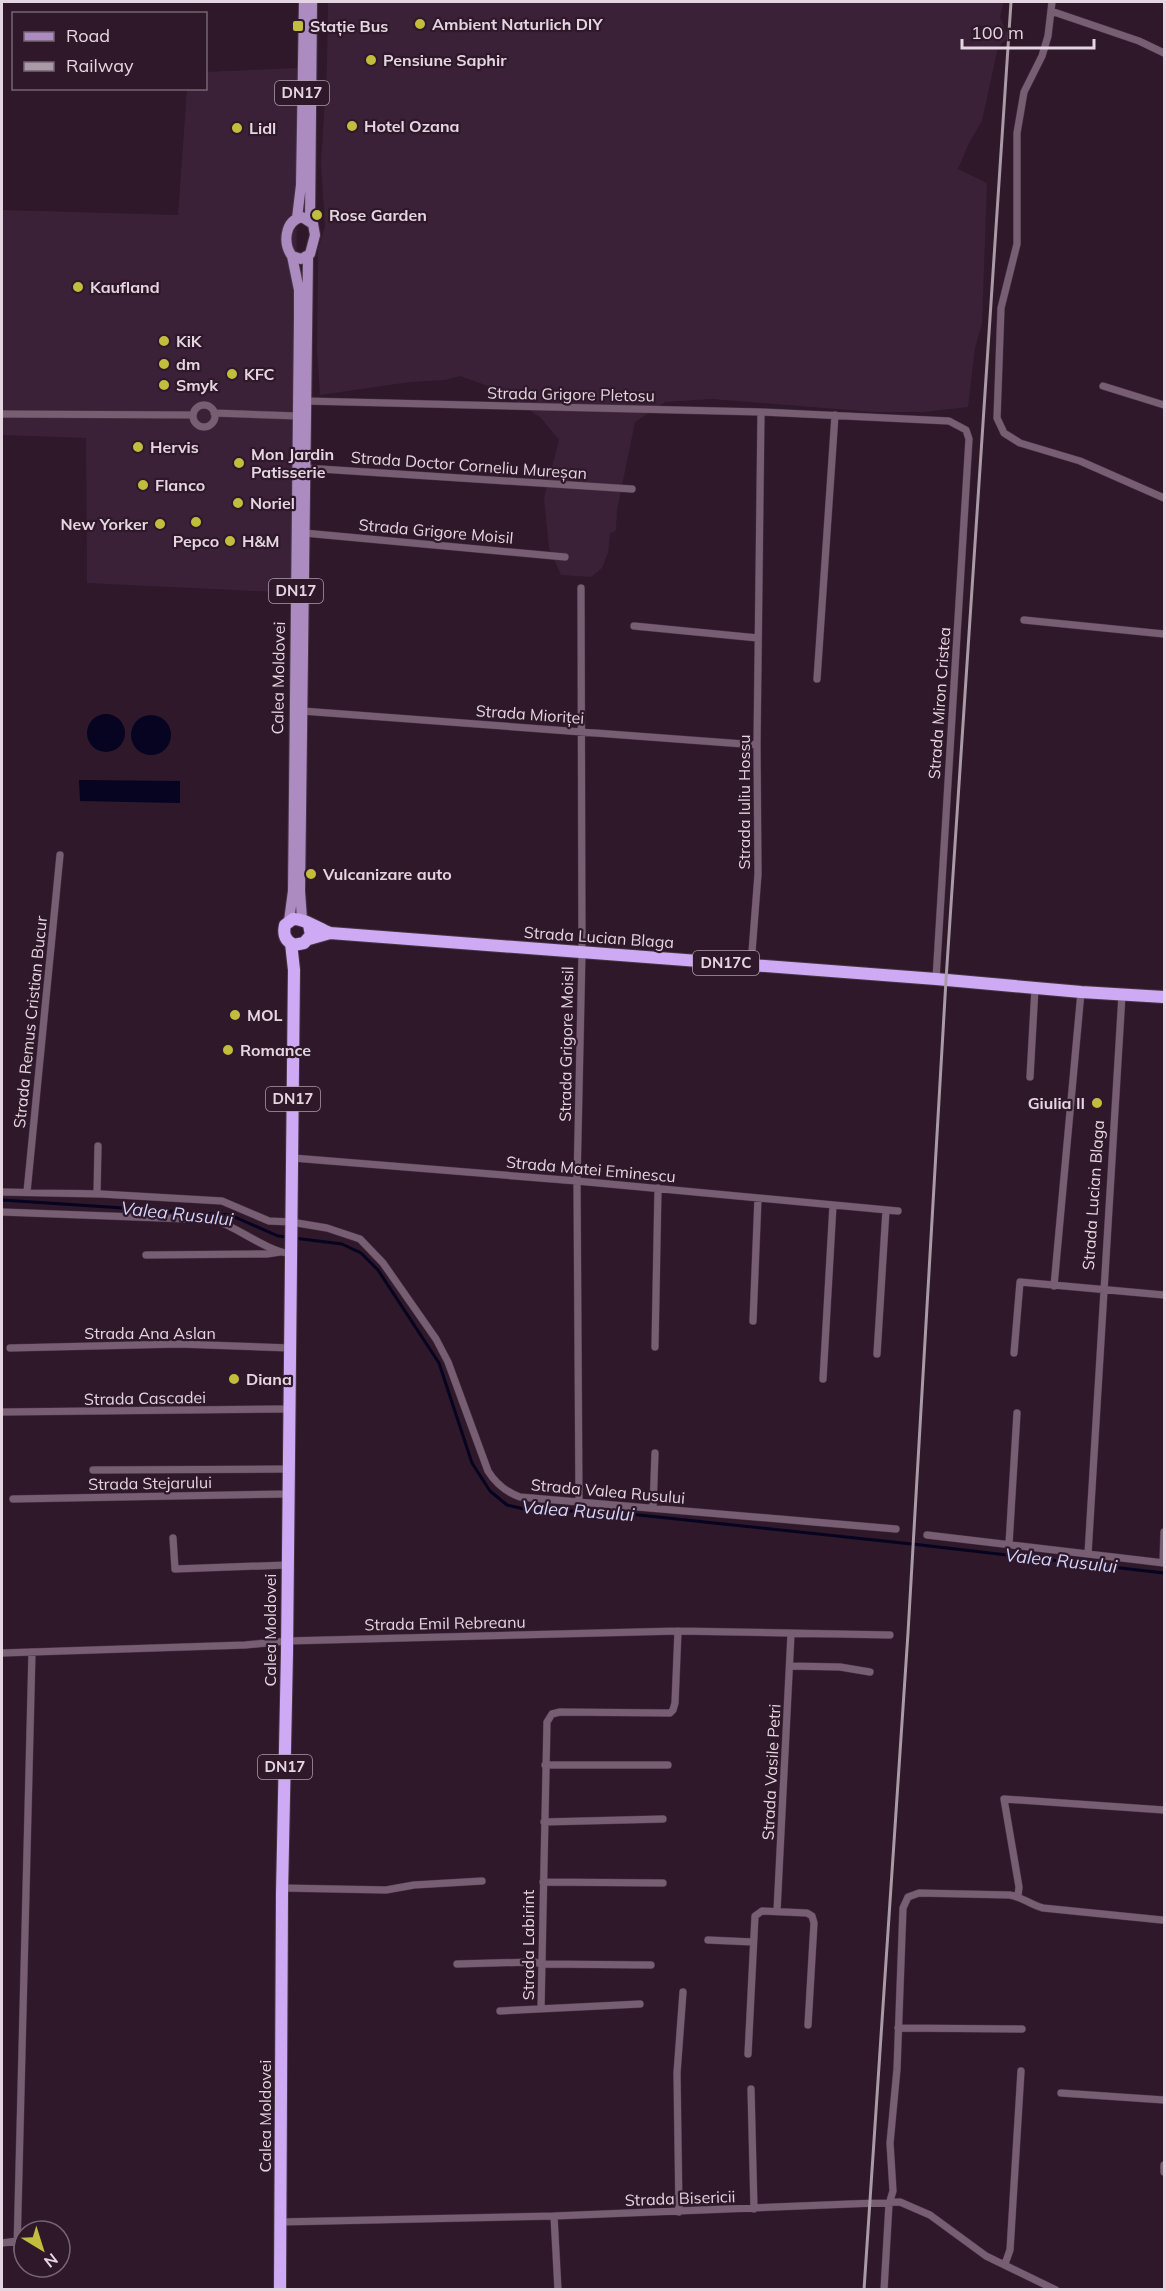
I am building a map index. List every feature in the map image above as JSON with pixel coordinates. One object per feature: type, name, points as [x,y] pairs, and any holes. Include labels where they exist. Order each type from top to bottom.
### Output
[{"type":"highway","points":[[289,921],[293,919],[306,922]]},
{"type":"highway","name":"DN17","points":[[289,921],[285,925],[284,935],[291,943]]},
{"type":"highway","name":"DN17","points":[[306,922],[311,935],[306,941]]},
{"type":"highway","name":"Strada Lucian Blaga","points":[[306,922],[330,933],[1164,997]]},
{"type":"highway","name":"Strada Lucian Blaga","points":[[306,941],[330,933]]},
{"type":"highway","points":[[291,943],[299,945],[306,941]]},
{"type":"highway","name":"Calea Moldovei","points":[[294,970],[306,941]]},
{"type":"highway","name":"Calea Moldovei","points":[[280,2289],[282,1888],[290,1348],[287,1250],[291,1225],[293,1158],[294,970],[291,943]]},
{"type":"main road","name":"DN17","points":[[297,218],[301,185],[303,2]]},
{"type":"main road","name":"DN17","points":[[310,221],[312,2]]},
{"type":"main road","points":[[297,218],[306,218],[310,221],[315,243],[309,256],[301,259],[292,256],[286,243],[289,225],[297,218]]},
{"type":"main road","name":"Calea Moldovei","points":[[289,921],[293,891],[299,290],[292,256]]},
{"type":"main road","name":"Calea Moldovei","points":[[306,922],[300,891],[309,256]]},
{"type":"street","points":[[1052,2],[1048,36],[1042,56],[1024,92],[1017,133],[1017,244],[1001,308],[997,418],[1004,433],[1020,443],[1080,461],[1164,498]]},
{"type":"street","points":[[1051,11],[1139,40],[1164,53]]},
{"type":"street","points":[[1103,386],[1164,405]]},
{"type":"street","name":"Strada Grigore Pletosu","points":[[306,402],[835,415],[949,421],[966,430]]},
{"type":"street","points":[[202,406],[209,407],[214,413],[213,423],[204,427],[197,425],[193,415],[196,409],[202,406]]},
{"type":"street","name":"Strada Iuliu Hossu","points":[[751,965],[758,874],[757,745],[761,412]]},
{"type":"street","points":[[214,413],[298,416]]},
{"type":"street","points":[[2,414],[193,415]]},
{"type":"street","points":[[817,679],[835,415]]},
{"type":"street","name":"Strada Miron Cristea","points":[[936,979],[969,439],[966,430]]},
{"type":"street","name":"Strada Doctor Corneliu Mureșan","points":[[305,468],[632,489]]},
{"type":"street","name":"Strada Grigore Moisil","points":[[304,533],[565,557]]},
{"type":"street","name":"Strada Grigore Moisil","points":[[579,1501],[577,1181],[582,952],[581,588]]},
{"type":"street","points":[[1024,620],[1164,633]]},
{"type":"street","points":[[634,626],[758,638]]},
{"type":"street","name":"Strada Mioriței","points":[[302,711],[757,745]]},
{"type":"street","name":"Strada Remus Cristian Bucur","points":[[27,1191],[60,855]]},
{"type":"street","points":[[1030,1077],[1035,988]]},
{"type":"street","name":"Strada Lucian Blaga","points":[[1054,1286],[1081,992]]},
{"type":"street","name":"Strada Lucian Blaga","points":[[1088,1554],[1122,995]]},
{"type":"street","points":[[97,1194],[98,1146]]},
{"type":"street","name":"Strada Matei Eminescu","points":[[293,1158],[658,1188],[898,1211]]},
{"type":"street","points":[[655,1347],[658,1188]]},
{"type":"street","name":"Strada Valea Rusului","points":[[2,1192],[27,1191],[222,1201],[269,1221],[327,1228],[360,1239],[383,1263],[417,1309],[448,1362],[488,1472],[509,1493],[520,1497],[896,1528]]},
{"type":"street","points":[[753,1321],[759,1198]]},
{"type":"street","points":[[823,1379],[833,1205]]},
{"type":"street","points":[[877,1354],[886,1210]]},
{"type":"street","points":[[2,1212],[215,1220],[287,1250]]},
{"type":"street","points":[[146,1255],[267,1254],[287,1250]]},
{"type":"street","name":"Strada Lucian Blaga","points":[[1014,1353],[1020,1282],[1164,1295]]},
{"type":"street","name":"Strada Ana Aslan","points":[[10,1348],[179,1344],[290,1348]]},
{"type":"street","name":"Strada Cascadei","points":[[2,1412],[289,1409]]},
{"type":"street","points":[[1009,1544],[1017,1413]]},
{"type":"street","points":[[653,1508],[655,1453]]},
{"type":"street","points":[[93,1470],[288,1469]]},
{"type":"street","name":"Strada Stejarului","points":[[13,1498],[288,1494]]},
{"type":"street","points":[[927,1535],[1164,1563],[1164,1532]]},
{"type":"street","points":[[173,1538],[175,1569],[287,1565]]},
{"type":"street","name":"Strada Emil Rebreanu","points":[[2,1653],[245,1645],[287,1641],[678,1631],[890,1635]]},
{"type":"street","name":"Strada Labirint","points":[[542,2009],[545,1765],[548,1722],[552,1714],[560,1712],[666,1713],[673,1710],[677,1679],[678,1631]]},
{"type":"street","name":"Strada Vasile Petri","points":[[777,1911],[791,1634]]},
{"type":"street","points":[[18,2219],[32,1652]]},
{"type":"street","points":[[790,1666],[840,1667],[870,1672]]},
{"type":"street","points":[[545,1765],[668,1765]]},
{"type":"street","points":[[1018,1896],[1019,1887],[1004,1799],[1164,1810]]},
{"type":"street","points":[[544,1822],[663,1819]]},
{"type":"street","points":[[282,1888],[386,1890],[482,1881]]},
{"type":"street","name":"Strada Labirint","points":[[543,1882],[663,1884]]},
{"type":"street","points":[[884,2289],[889,2204],[893,2191],[890,2143],[897,2069],[903,1908],[908,1897],[919,1893],[1018,1896],[1032,1905],[1043,1908],[1162,1920]]},
{"type":"street","points":[[748,2054],[754,1916],[757,1913],[777,1911],[807,1913],[812,1916],[814,1923],[808,2025]]},
{"type":"street","points":[[708,1940],[753,1942]]},
{"type":"street","points":[[457,1964],[534,1962],[651,1965]]},
{"type":"street","points":[[679,2211],[677,2073],[684,1992]]},
{"type":"street","name":"Strada Labirint","points":[[501,2011],[640,2004]]},
{"type":"street","points":[[898,2028],[1022,2030]]},
{"type":"street","points":[[1005,2264],[1010,2250],[1021,2071]]},
{"type":"street","points":[[751,2089],[754,2209]]},
{"type":"street","points":[[1061,2093],[1164,2100]]},
{"type":"street","points":[[1164,2166],[1164,2172]]},
{"type":"street","name":"Strada Bisericii","points":[[280,2222],[554,2216],[900,2202],[920,2210],[978,2251],[1056,2289]]},
{"type":"street","points":[[554,2216],[558,2289]]},
{"type":"shaded area","points":[[328,2],[1004,2],[1000,17],[1008,38],[998,47],[982,121],[958,169],[987,183],[982,324],[975,348],[968,407],[923,412],[874,412],[712,399],[665,402],[635,422],[617,510],[616,530],[610,534],[608,553],[602,568],[591,577],[561,575],[549,548],[544,498],[559,440],[541,418],[499,390],[460,376],[445,380],[410,382],[320,395],[317,349],[318,249],[325,226],[321,163]]},
{"type":"shaded area","points":[[297,68],[296,593],[87,583],[86,438],[2,435],[2,210],[178,215],[187,90],[207,90],[207,72]]},
{"type":"water","points":[[106,714],[120,719],[125,733],[120,747],[106,752],[92,747],[87,733],[92,719]]},
{"type":"water","points":[[151,715],[165,721],[171,735],[165,749],[151,755],[137,749],[131,735],[137,721]]},
{"type":"water","points":[[79,780],[180,781],[180,803],[80,801]]},
{"type":"waterway","name":"Valea Rusului","points":[[2,1200],[230,1215],[278,1236],[287,1237]]},
{"type":"waterway","name":"Valea Rusului","points":[[294,1238],[342,1244],[361,1253],[378,1270],[439,1363],[472,1463],[490,1491],[507,1505],[524,1509],[620,1513],[1164,1573]]},
{"type":"railway","points":[[864,2290],[908,1633],[946,980],[1011,2]]},
{"type":"place","name":"Ambient Naturlich DIY","points":[[420,24]]},
{"type":"place","name":"Stație Bus","points":[[298,26]]},
{"type":"place","name":"Pensiune Saphir","points":[[371,60]]},
{"type":"place","name":"Hotel Ozana","points":[[352,126]]},
{"type":"place","name":"Lidl","points":[[237,128]]},
{"type":"place","name":"Rose Garden","points":[[317,215]]},
{"type":"place","name":"Kaufland","points":[[78,287]]},
{"type":"place","name":"KiK","points":[[164,341]]},
{"type":"place","name":"dm","points":[[164,364]]},
{"type":"place","name":"KFC","points":[[232,374]]},
{"type":"place","name":"Smyk","points":[[164,385]]},
{"type":"place","name":"Hervis","points":[[138,447]]},
{"type":"place","name":"Mon Jardin Patisserie","points":[[239,463]]},
{"type":"place","name":"Flanco","points":[[143,485]]},
{"type":"place","name":"Noriel","points":[[238,503]]},
{"type":"place","name":"Pepco","points":[[196,522]]},
{"type":"place","name":"New Yorker","points":[[160,524]]},
{"type":"place","name":"H&M","points":[[230,541]]},
{"type":"place","name":"Vulcanizare auto","points":[[311,874]]},
{"type":"place","name":"MOL","points":[[235,1015]]},
{"type":"place","name":"Romance","points":[[228,1050]]},
{"type":"place","name":"Giulia II","points":[[1097,1103]]},
{"type":"place","name":"Diana","points":[[234,1379]]}]
